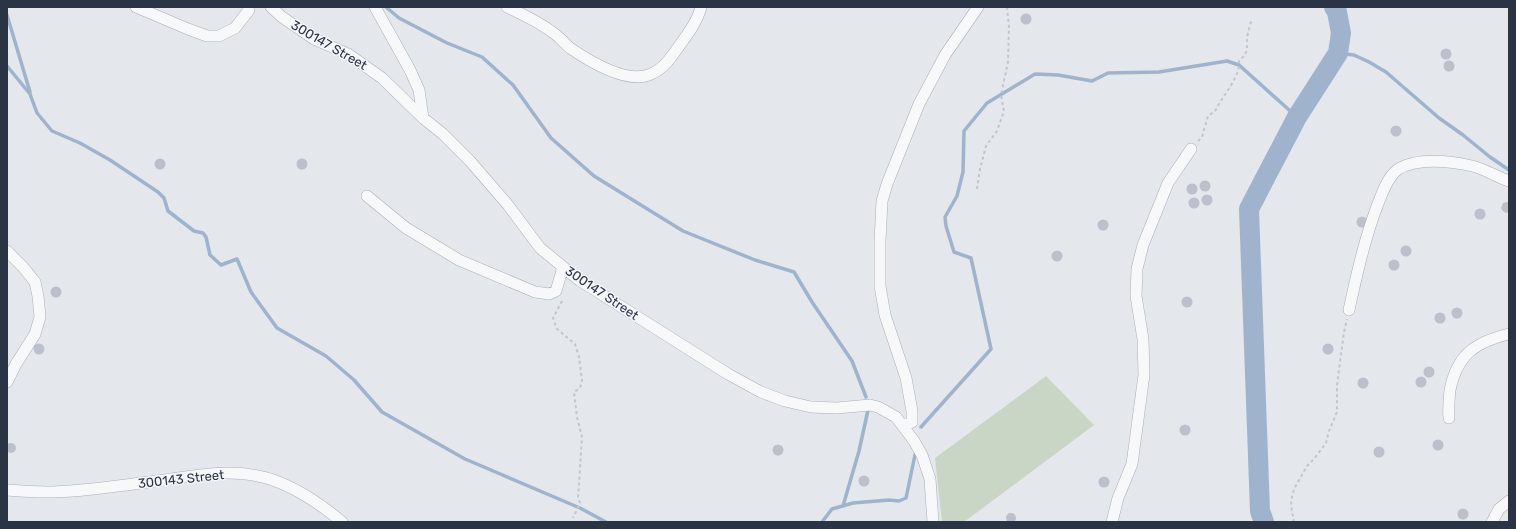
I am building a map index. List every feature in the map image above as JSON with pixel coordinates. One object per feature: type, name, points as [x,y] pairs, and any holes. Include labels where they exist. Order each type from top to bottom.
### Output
[{"type":"street","points":[[136,7],[207,36],[219,36],[235,28],[249,7]]},
{"type":"street","name":"300147 Street","points":[[271,7],[282,17],[314,39],[348,54],[382,78],[470,161],[508,205],[540,248],[579,280],[728,374],[761,392],[785,401],[811,407],[837,408],[862,405],[878,407],[896,417],[914,441],[922,455],[930,479],[933,522]]},
{"type":"street","points":[[375,7],[416,83],[419,90],[423,118]]},
{"type":"street","points":[[507,7],[552,31],[570,47],[593,62],[613,71],[630,76],[650,74],[668,62],[690,31],[701,7]]},
{"type":"street","points":[[903,426],[912,422],[912,411],[906,378],[885,315],[880,286],[882,201],[887,184],[919,104],[945,55],[978,7]]},
{"type":"street","points":[[1112,522],[1118,498],[1132,464],[1144,375],[1143,339],[1136,296],[1137,269],[1143,245],[1168,183],[1190,151]]},
{"type":"street","points":[[1349,310],[1360,257],[1370,225],[1384,189],[1393,174],[1407,166],[1437,161],[1473,166],[1509,181]]},
{"type":"street","points":[[367,196],[406,228],[460,260],[535,292],[544,294],[556,291],[563,267]]},
{"type":"street","points":[[7,251],[35,282],[40,317],[35,334],[16,364],[7,382]]},
{"type":"street","points":[[1449,418],[1449,400],[1454,373],[1458,363],[1467,353],[1481,344],[1509,334]]},
{"type":"street","name":"300143 Street","points":[[7,490],[47,492],[106,487],[216,474],[240,473],[274,480],[304,495],[329,511],[342,522]]},
{"type":"street","points":[[1492,522],[1499,510],[1509,501]]},
{"type":"path","points":[[978,189],[980,169],[986,146],[997,131],[1004,111],[1001,95],[1008,62],[1009,27],[1007,7]]},
{"type":"path","points":[[1190,151],[1192,145],[1202,137],[1208,116],[1215,111],[1237,72],[1239,61],[1246,55],[1248,46],[1247,35],[1252,20]]},
{"type":"path","points":[[556,291],[558,291],[562,300],[553,318],[557,329],[575,344],[579,357],[582,382],[580,388],[574,392],[582,437],[578,498],[580,503],[573,518]]},
{"type":"path","points":[[1293,522],[1294,519],[1291,501],[1294,489],[1306,466],[1314,459],[1326,444],[1329,431],[1337,412],[1337,385],[1344,332],[1349,310]]},
{"type":"green space","points":[[1046,376],[1094,425],[964,522],[942,522],[935,458]]},
{"type":"building","points":[[1024,14],[1028,14],[1030,15],[1030,23],[1024,24],[1021,21],[1021,17]]},
{"type":"building","points":[[1444,49],[1448,49],[1450,50],[1450,58],[1444,59],[1441,56],[1441,52]]},
{"type":"building","points":[[1447,61],[1451,61],[1453,62],[1453,70],[1447,71],[1444,68],[1444,64]]},
{"type":"building","points":[[1394,126],[1398,126],[1400,127],[1400,135],[1394,136],[1391,133],[1391,129]]},
{"type":"building","points":[[158,159],[162,159],[164,160],[164,168],[158,169],[155,166],[155,162]]},
{"type":"building","points":[[300,159],[304,159],[306,160],[306,168],[300,169],[297,166],[297,162]]},
{"type":"building","points":[[1203,181],[1207,181],[1209,182],[1209,190],[1203,191],[1200,188],[1200,184]]},
{"type":"building","points":[[1190,184],[1194,184],[1196,185],[1196,193],[1190,194],[1187,191],[1187,187]]},
{"type":"building","points":[[1205,195],[1209,195],[1211,196],[1211,204],[1205,205],[1202,202],[1202,198]]},
{"type":"building","points":[[1192,198],[1196,198],[1198,199],[1198,207],[1192,208],[1189,205],[1189,201]]},
{"type":"building","points":[[1509,202],[1509,212],[1506,213],[1501,208],[1503,203]]},
{"type":"building","points":[[1478,209],[1482,209],[1484,210],[1484,218],[1478,219],[1475,216],[1475,212]]},
{"type":"building","points":[[1360,217],[1364,217],[1366,218],[1366,226],[1360,227],[1357,224],[1357,220]]},
{"type":"building","points":[[1101,220],[1105,220],[1107,221],[1107,229],[1101,230],[1098,227],[1098,223]]},
{"type":"building","points":[[1404,246],[1408,246],[1410,247],[1410,255],[1404,256],[1401,253],[1401,249]]},
{"type":"building","points":[[1055,251],[1059,251],[1061,252],[1061,260],[1055,261],[1052,258],[1052,254]]},
{"type":"building","points":[[1392,260],[1396,260],[1398,261],[1398,269],[1392,270],[1389,267],[1389,263]]},
{"type":"building","points":[[54,287],[58,287],[60,288],[60,296],[54,297],[51,294],[51,290]]},
{"type":"building","points":[[1185,297],[1189,297],[1191,298],[1191,306],[1185,307],[1182,304],[1182,300]]},
{"type":"building","points":[[1455,308],[1459,308],[1461,309],[1461,317],[1455,318],[1452,315],[1452,311]]},
{"type":"building","points":[[1438,313],[1442,313],[1444,314],[1444,322],[1438,323],[1435,320],[1435,316]]},
{"type":"building","points":[[37,344],[41,344],[43,345],[43,353],[37,354],[34,351],[34,347]]},
{"type":"building","points":[[1326,344],[1330,344],[1332,345],[1332,353],[1326,354],[1323,351],[1323,347]]},
{"type":"building","points":[[1427,367],[1431,367],[1433,368],[1433,376],[1427,377],[1424,374],[1424,370]]},
{"type":"building","points":[[1419,377],[1423,377],[1425,378],[1425,386],[1419,387],[1416,384],[1416,380]]},
{"type":"building","points":[[1361,378],[1365,378],[1367,379],[1367,387],[1361,388],[1358,385],[1358,381]]},
{"type":"building","points":[[1183,425],[1187,425],[1189,426],[1189,434],[1183,435],[1180,432],[1180,428]]},
{"type":"building","points":[[1436,440],[1440,440],[1442,441],[1442,449],[1436,450],[1433,447],[1433,443]]},
{"type":"building","points":[[9,443],[13,443],[15,444],[15,452],[9,453],[6,450],[6,446]]},
{"type":"building","points":[[776,445],[780,445],[782,446],[782,454],[776,455],[773,452],[773,448]]},
{"type":"building","points":[[1377,447],[1381,447],[1383,448],[1383,456],[1377,457],[1374,454],[1374,450]]},
{"type":"building","points":[[862,476],[866,476],[868,477],[868,485],[862,486],[859,483],[859,479]]},
{"type":"building","points":[[1102,477],[1106,477],[1108,478],[1108,486],[1102,487],[1099,484],[1099,480]]},
{"type":"building","points":[[1461,509],[1465,509],[1467,510],[1467,518],[1461,519],[1458,516],[1458,512]]},
{"type":"building","points":[[1009,513],[1013,513],[1015,514],[1015,522],[1009,523],[1006,520],[1006,516]]},
{"type":"waterway","points":[[386,7],[399,18],[447,43],[482,57],[513,85],[551,138],[594,176],[683,231],[755,260],[794,272],[812,302],[852,361],[866,397]]},
{"type":"waterway","points":[[1264,522],[1260,511],[1249,209],[1297,117],[1338,53],[1341,33],[1337,12],[1334,7]]},
{"type":"waterway","points":[[7,15],[30,92]]},
{"type":"waterway","points":[[1338,53],[1354,55],[1386,72],[1439,118],[1509,170]]},
{"type":"waterway","points":[[921,427],[991,349],[971,258],[954,252],[946,226],[945,217],[957,196],[963,172],[964,131],[987,103],[1035,74],[1058,75],[1092,81],[1108,73],[1159,72],[1227,61],[1239,65],[1297,117]]},
{"type":"waterway","points":[[7,66],[30,94],[37,113],[52,131],[80,143],[110,160],[158,192],[164,198],[168,211],[194,231],[203,233],[206,237],[210,255],[221,265],[237,259],[251,292],[277,328],[326,356],[354,380],[382,412],[465,459],[580,508],[606,522]]},
{"type":"waterway","points":[[843,506],[859,451],[868,410]]},
{"type":"waterway","points":[[822,522],[832,509],[853,503],[889,500],[899,501],[906,498],[915,455]]}]
